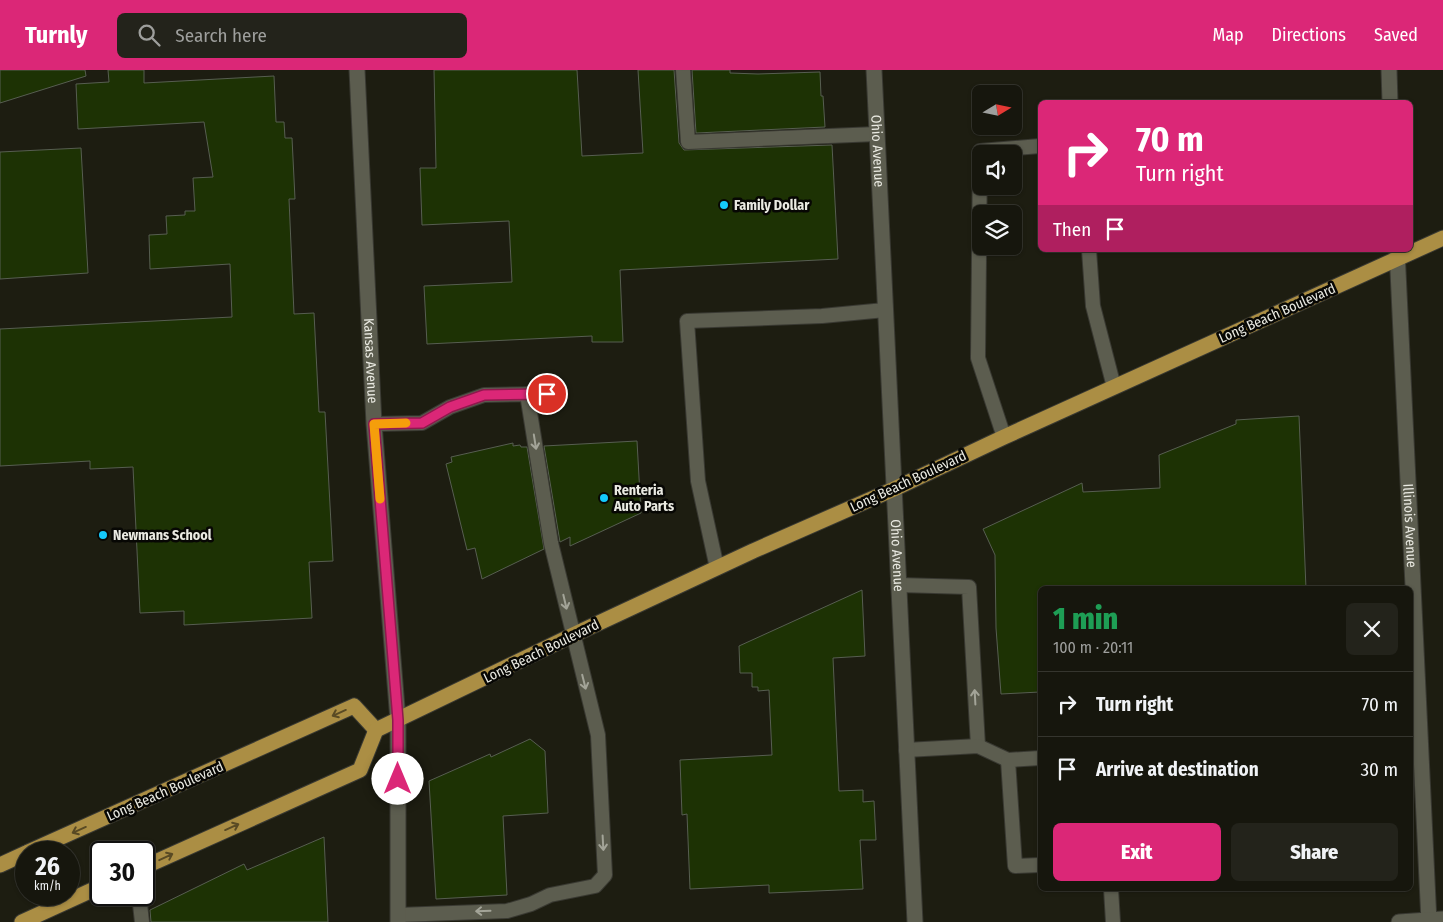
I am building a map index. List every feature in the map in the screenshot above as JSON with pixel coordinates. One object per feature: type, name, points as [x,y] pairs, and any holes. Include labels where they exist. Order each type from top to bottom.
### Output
[{"type":"main road","name":"Long Beach Boulevard","points":[[1413,248],[1443,238]]},
{"type":"main road","name":"Long Beach Boulevard","points":[[54,841],[354,706],[376,730],[716,568],[894,489],[1397,254]]},
{"type":"main road","points":[[155,862],[360,770],[376,730]]},
{"type":"main road","name":"Long Beach Boulevard","points":[[0,865],[15,858]]},
{"type":"main road","points":[[22,922],[90,891]]},
{"type":"street","name":"Kansas Avenue","points":[[357,70],[374,424],[398,720],[398,918]]},
{"type":"street","name":"Ohio Avenue","points":[[874,70],[915,922]]},
{"type":"street","points":[[1388,70],[1390,100]]},
{"type":"street","name":"Illinois Avenue","points":[[1397,254],[1433,921]]},
{"type":"street","points":[[1399,922],[1433,921]]},
{"type":"lane","points":[[683,70],[688,142],[877,134]]},
{"type":"lane","points":[[1004,437],[978,358],[980,152],[1038,146]]},
{"type":"lane","points":[[1089,252],[1093,306],[1114,387]]},
{"type":"lane","points":[[716,568],[698,481],[687,321],[822,316],[885,310]]},
{"type":"lane","points":[[398,918],[507,910],[531,904],[550,895],[595,886],[605,875],[598,735],[551,543],[527,394]]},
{"type":"lane","points":[[374,424],[422,423],[450,407],[484,395],[547,394]]},
{"type":"lane","points":[[899,585],[969,587],[978,746]]},
{"type":"lane","points":[[906,750],[978,746],[1008,760],[1038,758]]},
{"type":"lane","points":[[1008,760],[1015,866],[1038,865]]},
{"type":"lane","points":[[1111,891],[1113,922]]},
{"type":"lane","points":[[140,906],[142,922]]},
{"type":"building","points":[[0,70],[85,70],[86,76],[0,103]]},
{"type":"building","points":[[108,70],[144,70],[144,83],[274,76],[276,122],[284,122],[285,138],[292,138],[295,199],[289,199],[294,314],[314,313],[319,412],[325,412],[333,561],[309,562],[312,618],[184,625],[184,611],[140,613],[133,467],[90,469],[90,461],[0,466],[0,329],[232,317],[230,264],[150,269],[149,235],[167,234],[166,216],[185,215],[185,211],[195,211],[193,178],[213,177],[204,122],[78,129],[76,84],[109,82]]},
{"type":"building","points":[[434,70],[577,70],[582,156],[643,153],[638,70],[674,70],[679,143],[684,150],[832,145],[838,259],[620,270],[623,342],[592,342],[592,336],[427,344],[424,286],[512,282],[509,221],[422,225],[420,168],[436,168]]},
{"type":"building","points":[[692,70],[730,70],[730,73],[758,74],[820,72],[825,127],[696,133]]},
{"type":"building","points":[[81,148],[88,273],[0,279],[0,152]]},
{"type":"building","points":[[1299,416],[1306,586],[1038,586],[1038,692],[1001,694],[996,628],[995,555],[983,529],[1082,483],[1083,492],[1160,488],[1159,455],[1236,424],[1236,420]]},
{"type":"building","name":"Renteria Auto Parts","points":[[637,441],[641,513],[570,546],[570,537],[560,542],[544,446]]},
{"type":"building","points":[[513,443],[513,446],[527,447],[544,549],[482,579],[475,548],[467,550],[446,464],[452,462],[451,457]]},
{"type":"building","points":[[862,590],[865,656],[833,658],[839,791],[863,790],[863,802],[874,801],[876,840],[860,840],[863,889],[769,893],[769,885],[690,889],[687,814],[682,815],[680,760],[772,755],[769,690],[758,691],[758,687],[752,687],[752,673],[740,673],[739,646]]},
{"type":"building","points":[[530,739],[545,751],[548,813],[503,816],[507,895],[436,899],[429,781],[490,754],[491,757]]},
{"type":"building","points":[[324,837],[328,922],[151,922],[150,910],[244,864],[247,870]]},
{"type":"slow traffic","points":[[380,499],[374,424],[406,423]]},
{"type":"place","name":"Family Dollar","points":[[724,205]]},
{"type":"place","name":"Renteria Auto Parts","points":[[604,498]]},
{"type":"place","name":"Newmans School","points":[[103,535]]},
{"type":"route","points":[[398,779],[398,720],[374,424],[422,423],[450,407],[484,395],[547,394]]}]
